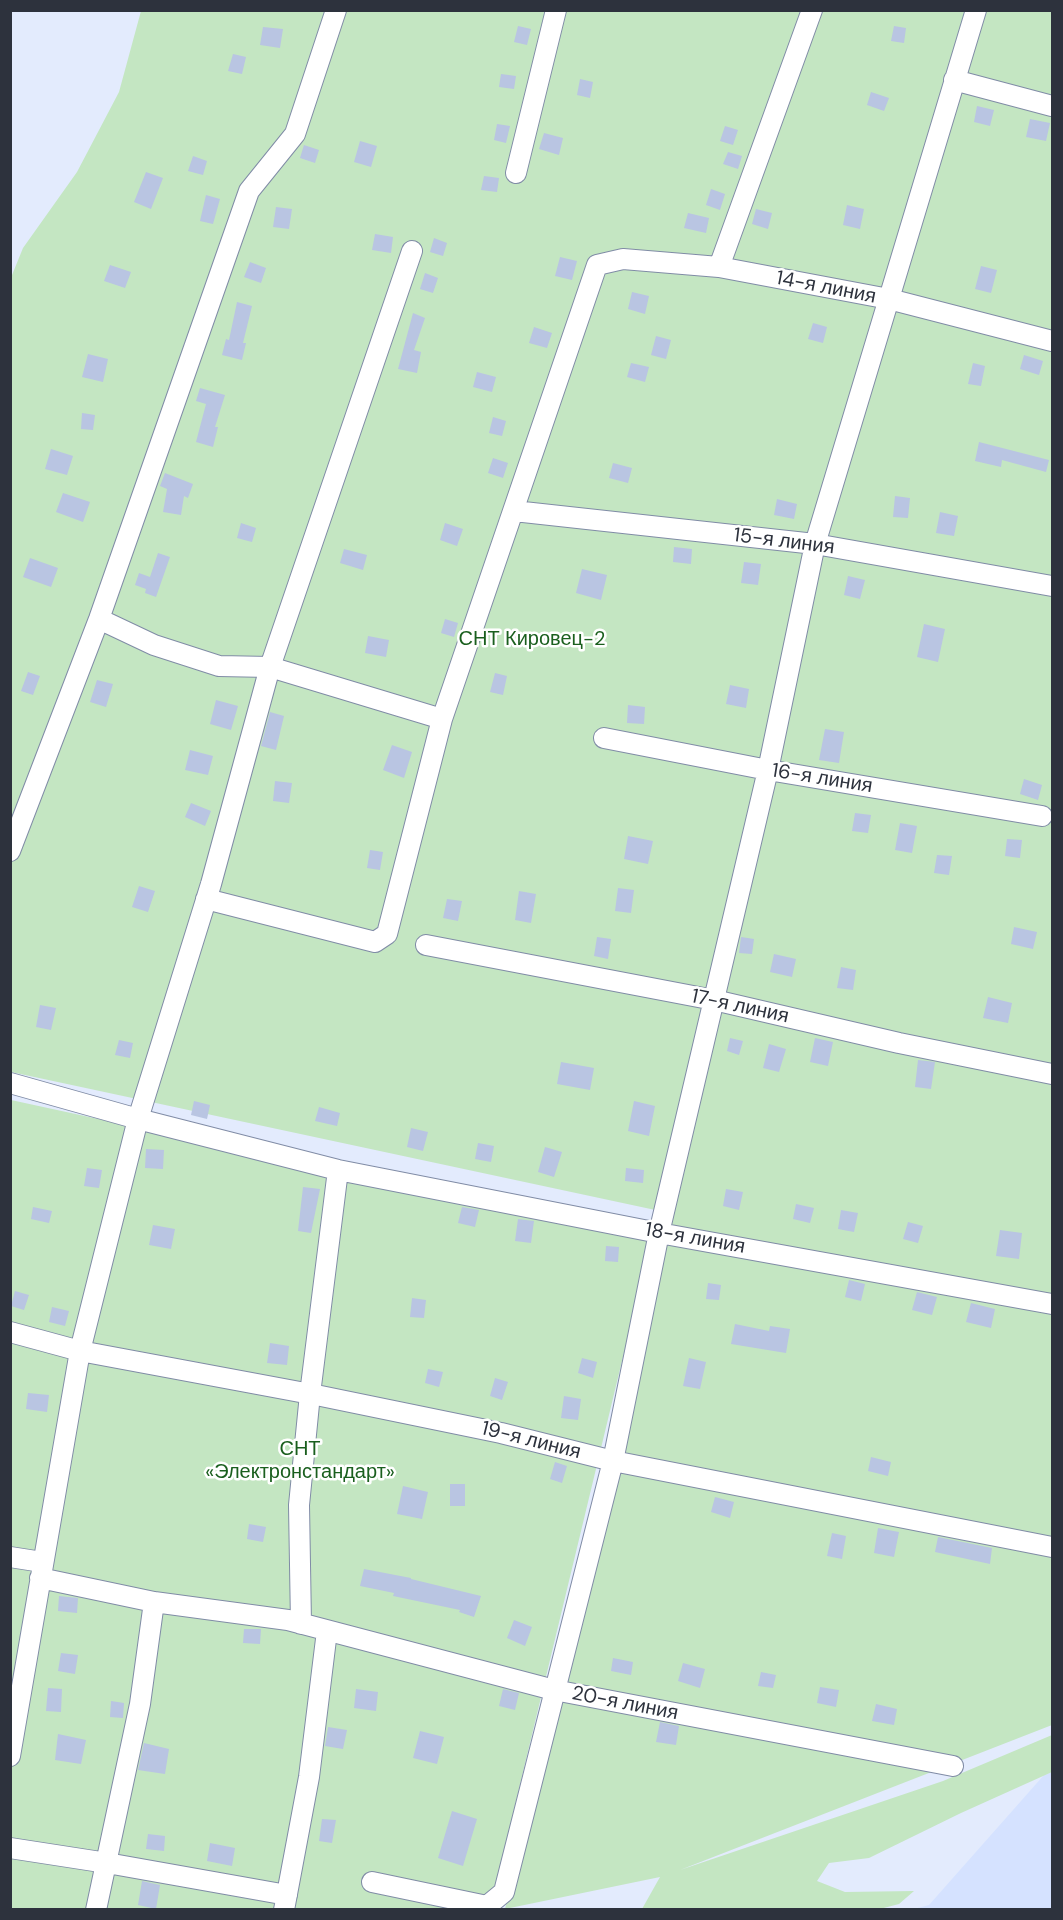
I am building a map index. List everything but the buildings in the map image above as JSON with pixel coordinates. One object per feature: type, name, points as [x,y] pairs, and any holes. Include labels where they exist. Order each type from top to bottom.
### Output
[{"type":"street","points":[[10,851],[99,619],[249,191],[295,134],[336,10]]},
{"type":"street","points":[[516,173],[556,10]]},
{"type":"street","points":[[719,267],[812,10]]},
{"type":"street","points":[[372,1882],[487,1906],[504,1893],[612,1461],[659,1233],[768,770],[815,544],[976,10]]},
{"type":"street","points":[[954,80],[1053,106]]},
{"type":"street","points":[[10,1756],[80,1351],[138,1119],[206,899],[270,667],[412,251]]},
{"type":"street","name":"14-я линия","points":[[514,511],[597,265],[622,259],[719,267],[889,299],[1053,341]]},
{"type":"street","points":[[206,899],[375,942],[387,934],[442,719],[514,511]]},
{"type":"street","name":"15-я линия","points":[[514,511],[815,544],[1053,586]]},
{"type":"street","points":[[99,619],[154,645],[219,666],[270,667],[442,719]]},
{"type":"street","name":"16-я линия","points":[[604,738],[768,770],[1042,816]]},
{"type":"street","name":"17-я линия","points":[[426,945],[714,1000],[899,1043],[1053,1074]]},
{"type":"street","name":"18-я линия","points":[[10,1083],[138,1119],[338,1170],[659,1233],[1053,1304]]},
{"type":"street","points":[[301,1624],[299,1505],[310,1394],[338,1170]]},
{"type":"street","name":"19-я линия","points":[[10,1332],[80,1351],[501,1432],[612,1461],[1053,1547]]},
{"type":"street","name":"20-я линия","points":[[10,1557],[41,1570],[153,1602],[288,1620],[554,1690],[953,1766]]},
{"type":"street","points":[[96,1910],[140,1704],[153,1602]]},
{"type":"street","points":[[10,1848],[107,1863],[285,1902],[309,1777],[327,1631]]},
{"type":"shaded area","points":[[1052,1772],[1052,1909],[910,1910],[929,1905],[1044,1775]]},
{"type":"green space","name":"СНТ Кировец-2","points":[[141,11],[1052,11],[1052,1725],[680,1870],[943,1781],[1052,1735],[1052,1772],[869,1858],[829,1863],[817,1881],[845,1892],[914,1891],[899,1904],[876,1910],[642,1909],[660,1877],[505,1909],[674,1214],[11,1072],[10,280],[23,248],[77,172],[119,92]]},
{"type":"green space","name":"СНТ «Электронстандарт»","points":[[11,1100],[324,1168],[654,1228],[490,1909],[11,1910]]}]
